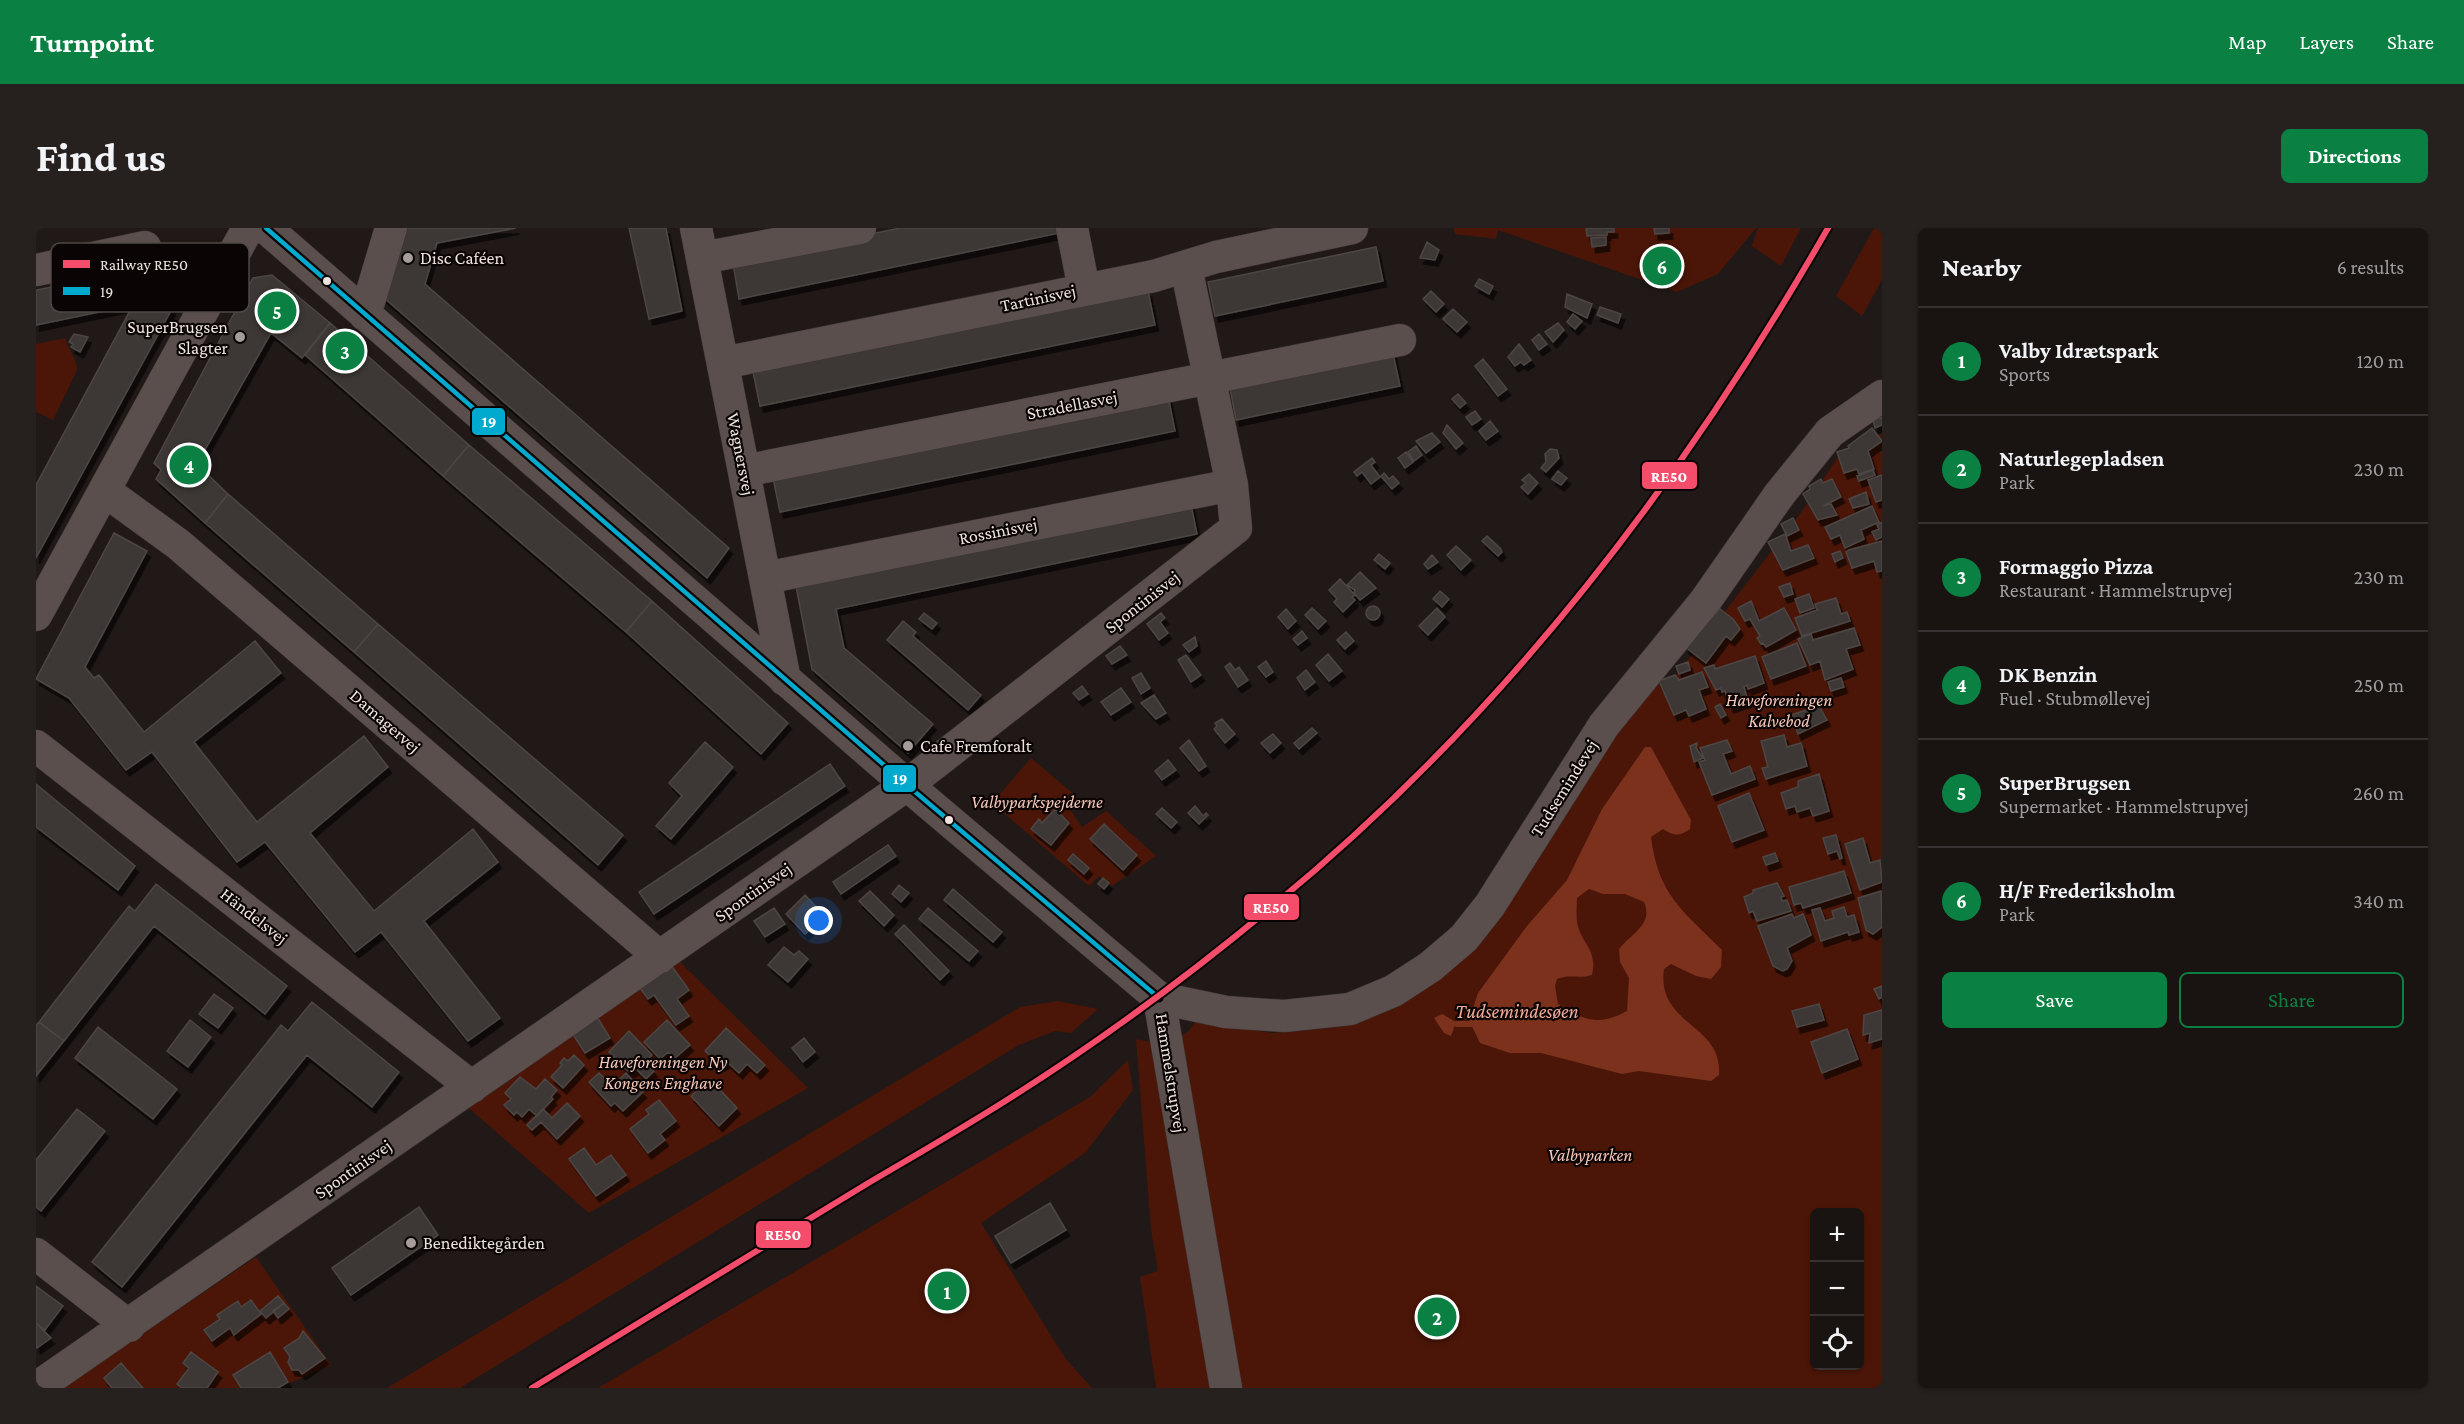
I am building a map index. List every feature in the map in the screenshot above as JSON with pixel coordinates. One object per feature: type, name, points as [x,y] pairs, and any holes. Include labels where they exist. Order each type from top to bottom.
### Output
[{"type":"street","points":[[240,243],[248,228]]},
{"type":"street","name":"Hammelstrupvej","points":[[266,228],[785,680],[1159,998],[1194,1217],[1226,1388]]},
{"type":"street","points":[[365,315],[391,228]]},
{"type":"street","name":"Wagnersvej","points":[[696,228],[785,680]]},
{"type":"street","points":[[702,258],[860,228]]},
{"type":"street","points":[[1072,228],[1084,289]]},
{"type":"street","name":"Tartinisvej","points":[[723,363],[1084,289],[1186,267],[1216,257],[1352,228]]},
{"type":"street","points":[[36,270],[51,267]]},
{"type":"street","name":"Spontinisvej","points":[[36,1388],[129,1326],[908,785],[1236,528],[1232,485],[1186,267]]},
{"type":"street","points":[[36,615],[202,312]]},
{"type":"street","name":"Stradellasvej","points":[[744,471],[1400,340]]},
{"type":"street","name":"Tudsemindevej","points":[[1159,998],[1226,1012],[1284,1016],[1350,1009],[1393,991],[1430,967],[1464,938],[1490,905],[1604,725],[1706,600],[1779,495],[1830,432],[1882,396]]},
{"type":"street","name":"Rossinisvej","points":[[765,578],[1232,485]]},
{"type":"street","name":"Damagervej","points":[[105,491],[178,544],[660,957]]},
{"type":"street","name":"Händelsvej","points":[[36,746],[472,1087]]},
{"type":"street","points":[[36,1254],[129,1326]]},
{"type":"green space","points":[[1453,228],[1756,228],[1718,274],[1677,292],[1498,230],[1496,239],[1455,234]]},
{"type":"green space","points":[[1758,228],[1801,228],[1781,266],[1752,246]]},
{"type":"green space","points":[[1874,228],[1882,228],[1882,280],[1862,316],[1836,296]]},
{"type":"green space","points":[[65,338],[76,362],[77,370],[53,420],[36,412],[36,344]]},
{"type":"green space","name":"Valbyparken","points":[[1882,432],[1882,1388],[1156,1388],[1140,1277],[1158,1271],[1151,1229],[1136,1039],[1154,1042],[1170,1041],[1184,1034],[1196,1021],[1272,1033],[1331,1028],[1352,1023],[1412,997],[1437,981],[1467,956],[1491,929],[1602,753],[1657,680],[1663,692],[1800,514],[1842,451]]},
{"type":"green space","name":"Valbyparkspejderne","points":[[1031,758],[1081,800],[1069,808],[1082,827],[1106,811],[1156,856],[1112,886],[1099,876],[1089,886],[992,803]]},
{"type":"green space","name":"Haveforeningen Ny Kongens Enghave","points":[[678,960],[808,1088],[589,1213],[463,1103]]},
{"type":"green space","points":[[1058,1001],[1098,1009],[1071,1033],[1055,1031],[1019,1045],[460,1388],[387,1388],[1020,1007]]},
{"type":"green space","points":[[1128,1060],[1133,1090],[1085,1153],[981,1223],[1065,1358],[1092,1388],[598,1388],[1090,1097]]},
{"type":"green space","points":[[256,1257],[331,1365],[279,1388],[63,1388]]},
{"type":"water","name":"Tudsemindesøen","points":[[1645,747],[1651,747],[1691,820],[1690,829],[1683,833],[1673,834],[1663,829],[1651,837],[1654,857],[1666,888],[1675,901],[1722,950],[1721,967],[1711,979],[1696,976],[1671,964],[1664,969],[1664,988],[1670,1002],[1711,1045],[1717,1058],[1719,1075],[1711,1081],[1639,1071],[1622,1074],[1541,1053],[1510,1053],[1480,1043],[1469,1020],[1478,993],[1527,926],[1567,880],[1602,809]],"holes":[[[1589,889],[1603,894],[1625,894],[1644,902],[1646,917],[1640,928],[1619,949],[1620,962],[1629,978],[1627,1011],[1607,1019],[1591,1020],[1558,1004],[1555,986],[1557,979],[1592,975],[1593,959],[1577,922],[1577,898]]]},
{"type":"water","points":[[1442,1014],[1456,1022],[1451,1036],[1444,1033],[1434,1018]]},
{"type":"building","points":[[401,228],[516,228],[437,243],[425,284],[729,548],[707,578],[383,297]]},
{"type":"building","points":[[629,228],[666,228],[682,311],[649,319]]},
{"type":"building","points":[[900,228],[1063,228],[1064,232],[739,299],[733,263]]},
{"type":"building","points":[[1586,228],[1614,228],[1614,232],[1607,232],[1607,235],[1587,236]]},
{"type":"building","points":[[1654,228],[1669,228],[1669,233],[1655,234]]},
{"type":"building","points":[[1606,237],[1606,245],[1592,247],[1591,238]]},
{"type":"building","points":[[1427,242],[1439,250],[1435,260],[1420,258]]},
{"type":"building","points":[[1376,247],[1383,281],[1215,316],[1208,282]]},
{"type":"building","points":[[272,275],[330,323],[302,358],[271,333],[197,464],[228,494],[205,523],[156,479],[161,470],[154,463],[235,312],[249,312],[249,285],[253,278]]},
{"type":"building","points":[[1479,279],[1493,286],[1489,294],[1475,286]]},
{"type":"building","points":[[51,287],[51,312],[99,312],[36,325],[36,290]]},
{"type":"building","points":[[1148,291],[1155,325],[760,406],[753,372]]},
{"type":"building","points":[[1431,291],[1444,304],[1436,312],[1423,299]]},
{"type":"building","points":[[1567,294],[1592,304],[1587,318],[1565,307]]},
{"type":"building","points":[[1600,307],[1621,314],[1618,323],[1597,315]]},
{"type":"building","points":[[1453,309],[1467,322],[1457,332],[1443,319]]},
{"type":"building","points":[[129,312],[170,312],[36,558],[36,485]]},
{"type":"building","points":[[1573,314],[1582,321],[1575,329],[1567,322]]},
{"type":"building","points":[[330,323],[469,445],[443,476],[305,355]]},
{"type":"building","points":[[1558,323],[1564,330],[1553,342],[1545,332]]},
{"type":"building","points":[[74,334],[88,337],[80,352],[71,347],[73,344],[69,342]]},
{"type":"building","points":[[1539,334],[1547,344],[1539,350],[1532,340]]},
{"type":"building","points":[[1519,344],[1531,360],[1524,365],[1521,362],[1515,366],[1508,357]]},
{"type":"building","points":[[1392,349],[1400,386],[1236,420],[1229,383]]},
{"type":"building","points":[[1483,359],[1507,389],[1498,396],[1475,366]]},
{"type":"building","points":[[1458,394],[1466,403],[1460,408],[1452,399]]},
{"type":"building","points":[[1168,396],[1175,431],[780,512],[773,478]]},
{"type":"building","points":[[1475,411],[1481,419],[1472,425],[1466,417]]},
{"type":"building","points":[[1882,417],[1882,425],[1875,428],[1873,420]]},
{"type":"building","points":[[1490,421],[1498,431],[1486,440],[1479,431]]},
{"type":"building","points":[[1447,425],[1463,443],[1456,449],[1443,433]]},
{"type":"building","points":[[1872,428],[1882,441],[1868,451],[1874,469],[1859,474],[1857,469],[1844,473],[1837,452],[1849,448],[1848,446]]},
{"type":"building","points":[[1432,433],[1440,442],[1426,453],[1416,441]]},
{"type":"building","points":[[469,445],[652,601],[626,632],[443,476]]},
{"type":"building","points":[[1416,446],[1422,455],[1414,461],[1408,452]]},
{"type":"building","points":[[1550,449],[1557,450],[1559,458],[1546,472],[1541,468],[1546,462],[1545,454]]},
{"type":"building","points":[[1406,452],[1413,462],[1405,468],[1398,458]]},
{"type":"building","points":[[1372,458],[1375,462],[1371,465],[1380,477],[1371,484],[1362,472],[1357,476],[1354,472]]},
{"type":"building","points":[[1873,470],[1875,475],[1859,481],[1857,476]]},
{"type":"building","points":[[1558,471],[1567,478],[1561,485],[1552,479]]},
{"type":"building","points":[[1384,473],[1389,479],[1393,476],[1399,483],[1392,489],[1381,476]]},
{"type":"building","points":[[1529,474],[1538,483],[1528,494],[1521,487],[1526,483],[1522,480]]},
{"type":"building","points":[[1882,475],[1882,500],[1876,502],[1868,480]]},
{"type":"building","points":[[1821,479],[1823,483],[1832,479],[1841,497],[1823,506],[1831,504],[1837,515],[1818,520],[1803,494],[1810,489],[1809,486]]},
{"type":"building","points":[[1866,492],[1869,504],[1853,508],[1849,499]]},
{"type":"building","points":[[228,494],[378,624],[354,652],[205,523]]},
{"type":"building","points":[[1190,500],[1197,534],[836,609],[844,648],[933,724],[908,753],[812,669],[795,581]]},
{"type":"building","points":[[1872,506],[1879,522],[1861,530],[1864,539],[1845,548],[1840,535],[1831,539],[1825,527]]},
{"type":"building","points":[[1793,518],[1799,530],[1787,536],[1781,524]]},
{"type":"building","points":[[1882,522],[1882,537],[1876,540],[1872,532],[1879,529],[1877,525]]},
{"type":"building","points":[[114,533],[147,551],[85,667],[94,678],[99,675],[144,732],[255,641],[281,673],[194,742],[257,822],[364,736],[388,767],[310,833],[374,911],[473,829],[498,862],[424,921],[500,1018],[468,1041],[381,932],[355,952],[265,842],[237,862],[152,752],[126,770],[69,698],[36,679]]},
{"type":"building","points":[[1785,534],[1791,551],[1808,545],[1814,558],[1783,570],[1768,542]]},
{"type":"building","points":[[1487,536],[1500,548],[1502,552],[1498,556],[1482,541]]},
{"type":"building","points":[[1882,541],[1882,571],[1877,572],[1874,561],[1852,568],[1846,552]]},
{"type":"building","points":[[1456,546],[1471,560],[1461,570],[1447,555]]},
{"type":"building","points":[[1840,551],[1843,558],[1835,562],[1832,554]]},
{"type":"building","points":[[1379,554],[1390,563],[1385,569],[1374,560]]},
{"type":"building","points":[[1432,555],[1438,562],[1428,569],[1424,564]]},
{"type":"building","points":[[1360,572],[1376,588],[1360,600],[1354,593],[1355,590],[1347,585]]},
{"type":"building","points":[[1340,579],[1355,595],[1352,597],[1355,600],[1343,612],[1334,602],[1337,599],[1329,590]]},
{"type":"building","points":[[1790,583],[1793,594],[1784,597],[1779,587]]},
{"type":"building","points":[[1440,591],[1449,599],[1442,607],[1433,599]]},
{"type":"building","points":[[1809,594],[1814,608],[1800,613],[1795,599]]},
{"type":"building","points":[[1836,598],[1841,614],[1847,612],[1850,621],[1802,636],[1795,618],[1817,610],[1815,604]]},
{"type":"building","points":[[652,601],[788,723],[761,754],[626,632]]},
{"type":"building","points":[[1751,601],[1759,621],[1784,608],[1796,630],[1766,647],[1763,643],[1761,644],[1757,638],[1760,636],[1750,619],[1745,621],[1738,608]]},
{"type":"building","points":[[1373,606],[1378,608],[1380,613],[1378,618],[1373,620],[1368,618],[1366,613],[1368,608]]},
{"type":"building","points":[[1312,608],[1326,621],[1318,629],[1305,615]]},
{"type":"building","points":[[1437,608],[1445,617],[1428,635],[1419,626]]},
{"type":"building","points":[[1286,609],[1296,621],[1288,629],[1278,617]]},
{"type":"building","points":[[1720,609],[1733,619],[1740,629],[1731,640],[1726,636],[1706,663],[1685,647]]},
{"type":"building","points":[[924,613],[937,623],[932,629],[919,619]]},
{"type":"building","points":[[1161,613],[1165,618],[1160,622],[1168,633],[1159,640],[1147,624]]},
{"type":"building","points":[[903,621],[916,632],[913,636],[981,695],[968,710],[887,640]]},
{"type":"building","points":[[378,624],[623,835],[598,865],[354,652]]},
{"type":"building","points":[[1854,628],[1860,645],[1846,649],[1853,669],[1825,680],[1820,661],[1810,665],[1798,639],[1811,634],[1813,640]]},
{"type":"building","points":[[1302,631],[1307,638],[1298,645],[1293,639]]},
{"type":"building","points":[[1346,632],[1354,641],[1345,649],[1337,640]]},
{"type":"building","points":[[1195,637],[1197,646],[1189,652],[1183,645]]},
{"type":"building","points":[[1797,643],[1806,666],[1771,679],[1762,657]]},
{"type":"building","points":[[1120,646],[1127,655],[1112,664],[1106,656]]},
{"type":"building","points":[[1328,654],[1342,671],[1329,681],[1316,665]]},
{"type":"building","points":[[1186,655],[1201,675],[1191,682],[1178,660]]},
{"type":"building","points":[[1755,656],[1764,683],[1748,689],[1747,685],[1744,687],[1748,701],[1730,707],[1725,691],[1722,692],[1721,688],[1716,690],[1704,668],[1714,665],[1715,669]]},
{"type":"building","points":[[1266,661],[1273,672],[1266,677],[1258,667]]},
{"type":"building","points":[[1688,662],[1690,670],[1679,674],[1676,666]]},
{"type":"building","points":[[1230,663],[1235,670],[1239,667],[1248,680],[1238,687],[1225,667]]},
{"type":"building","points":[[1306,670],[1315,682],[1305,690],[1297,678]]},
{"type":"building","points":[[1702,672],[1708,687],[1699,690],[1706,709],[1689,716],[1686,710],[1674,715],[1659,681],[1675,675],[1679,680]]},
{"type":"building","points":[[1141,673],[1150,688],[1141,694],[1132,678]]},
{"type":"building","points":[[1841,678],[1844,687],[1831,691],[1828,682]]},
{"type":"building","points":[[1082,686],[1088,694],[1079,700],[1073,693]]},
{"type":"building","points":[[1121,688],[1131,702],[1111,715],[1101,702]]},
{"type":"building","points":[[1154,695],[1166,713],[1156,719],[1141,703]]},
{"type":"building","points":[[1720,704],[1726,715],[1721,718],[1715,707]]},
{"type":"building","points":[[1819,706],[1827,720],[1798,734],[1791,715]]},
{"type":"building","points":[[1222,719],[1235,734],[1225,743],[1214,729],[1217,726],[1215,723]]},
{"type":"building","points":[[1312,728],[1317,733],[1299,749],[1294,743]]},
{"type":"building","points":[[1273,734],[1281,743],[1270,753],[1261,743]]},
{"type":"building","points":[[1784,735],[1787,747],[1801,743],[1807,766],[1766,779],[1762,768],[1768,767],[1761,741]]},
{"type":"building","points":[[1189,740],[1206,766],[1199,771],[1180,748]]},
{"type":"building","points":[[1727,740],[1732,751],[1723,754],[1731,774],[1750,766],[1755,779],[1712,795],[1699,762],[1705,760],[1700,748]]},
{"type":"building","points":[[705,742],[733,767],[671,839],[656,826],[682,796],[669,783]]},
{"type":"building","points":[[1697,743],[1696,748],[1703,758],[1694,762],[1690,746]]},
{"type":"building","points":[[1168,760],[1176,770],[1162,780],[1155,771]]},
{"type":"building","points":[[830,764],[845,786],[654,914],[639,892]]},
{"type":"building","points":[[1819,774],[1829,811],[1813,816],[1810,808],[1797,812],[1795,806],[1786,809],[1781,793],[1798,787],[1798,781]]},
{"type":"building","points":[[36,784],[135,866],[118,890],[36,827]]},
{"type":"building","points":[[1749,793],[1764,830],[1732,842],[1718,806]]},
{"type":"building","points":[[1195,806],[1203,816],[1206,813],[1208,815],[1199,824],[1188,813]]},
{"type":"building","points":[[1162,808],[1177,822],[1171,828],[1156,814]]},
{"type":"building","name":"Valbyparkspejderne","points":[[1055,809],[1069,823],[1051,845],[1031,829],[1039,819],[1042,823]]},
{"type":"building","points":[[1104,824],[1137,855],[1123,870],[1090,839]]},
{"type":"building","points":[[1836,835],[1842,858],[1840,859],[1837,851],[1828,854],[1823,838]]},
{"type":"building","points":[[1863,838],[1870,863],[1880,860],[1882,882],[1860,890],[1845,844]]},
{"type":"building","points":[[888,845],[896,856],[841,894],[833,882]]},
{"type":"building","points":[[1775,853],[1778,861],[1766,865],[1763,857]]},
{"type":"building","points":[[1073,854],[1089,868],[1084,874],[1068,860]]},
{"type":"building","points":[[1844,871],[1851,893],[1803,908],[1801,903],[1794,905],[1789,887]]},
{"type":"building","points":[[1103,878],[1109,883],[1104,889],[1098,884]]},
{"type":"building","points":[[1777,883],[1784,896],[1781,897],[1782,901],[1787,900],[1791,911],[1757,921],[1753,911],[1749,913],[1744,897],[1753,893],[1753,890]]},
{"type":"building","points":[[156,884],[287,986],[265,1014],[154,926],[64,1041],[39,1022],[129,906],[135,911]]},
{"type":"building","points":[[899,885],[909,893],[901,902],[892,894]]},
{"type":"building","points":[[953,889],[1002,932],[993,942],[944,900]]},
{"type":"building","points":[[870,891],[894,915],[884,926],[859,901]]},
{"type":"building","points":[[1881,891],[1882,927],[1873,934],[1866,930],[1858,898]]},
{"type":"building","points":[[805,895],[825,916],[805,934],[786,914]]},
{"type":"building","points":[[1844,907],[1847,917],[1854,915],[1859,932],[1849,935],[1848,932],[1821,941],[1812,910],[1820,908],[1825,921],[1834,918],[1832,911]]},
{"type":"building","points":[[774,908],[785,924],[765,937],[754,921]]},
{"type":"building","points":[[928,908],[978,951],[969,961],[919,919]]},
{"type":"building","points":[[1792,914],[1794,918],[1803,914],[1811,935],[1787,948],[1792,961],[1783,971],[1773,966],[1758,926]]},
{"type":"building","points":[[904,925],[949,971],[940,980],[895,934]]},
{"type":"building","points":[[784,947],[794,955],[799,951],[808,959],[788,982],[768,965]]},
{"type":"building","points":[[671,965],[689,990],[677,999],[689,1016],[676,1025],[654,995],[648,999],[640,988]]},
{"type":"building","points":[[1882,986],[1882,997],[1879,999],[1874,989]]},
{"type":"building","points":[[214,994],[233,1008],[218,1028],[199,1014]]},
{"type":"building","points":[[312,1002],[399,1072],[372,1107],[307,1055],[122,1287],[92,1262],[281,1025],[288,1031]]},
{"type":"building","points":[[1819,1004],[1824,1020],[1797,1027],[1792,1011]]},
{"type":"building","points":[[1882,1010],[1882,1039],[1869,1043],[1870,1033],[1863,1035],[1864,1015]]},
{"type":"building","points":[[597,1017],[610,1038],[585,1053],[572,1033]]},
{"type":"building","points":[[190,1020],[211,1037],[188,1067],[167,1051]]},
{"type":"building","points":[[667,1020],[690,1045],[674,1059],[668,1052],[660,1059],[644,1042]]},
{"type":"building","points":[[39,1022],[64,1041],[36,1076],[36,1025]]},
{"type":"building","points":[[98,1027],[177,1089],[153,1119],[75,1058]]},
{"type":"building","points":[[726,1028],[765,1065],[757,1073],[747,1064],[739,1073],[727,1062],[721,1065],[705,1051]]},
{"type":"building","points":[[1847,1029],[1858,1059],[1822,1073],[1811,1042]]},
{"type":"building","points":[[629,1031],[652,1055],[645,1062],[654,1071],[646,1079],[636,1069],[629,1072],[609,1052]]},
{"type":"building","points":[[804,1038],[815,1052],[803,1062],[792,1048]]},
{"type":"building","points":[[574,1055],[584,1065],[563,1088],[551,1077],[562,1065],[560,1063],[564,1058],[568,1061]]},
{"type":"building","points":[[599,1073],[612,1086],[626,1073],[643,1092],[623,1111],[615,1103],[611,1106],[589,1082]]},
{"type":"building","points":[[520,1077],[536,1089],[545,1079],[557,1090],[551,1097],[553,1099],[537,1116],[529,1109],[522,1117],[517,1112],[514,1115],[504,1105],[511,1099],[505,1093]]},
{"type":"building","points":[[710,1079],[737,1108],[719,1126],[691,1096]]},
{"type":"building","points":[[659,1100],[676,1121],[660,1134],[665,1140],[648,1153],[630,1129],[649,1114],[646,1110]]},
{"type":"building","points":[[567,1103],[580,1116],[557,1139],[541,1122],[532,1130],[527,1125],[543,1109],[552,1118]]},
{"type":"building","points":[[77,1109],[105,1131],[41,1211],[36,1207],[36,1160]]},
{"type":"building","points":[[584,1148],[596,1165],[611,1155],[626,1175],[596,1196],[569,1159]]},
{"type":"building","points":[[1050,1203],[1066,1230],[1011,1263],[995,1236]]},
{"type":"building","points":[[419,1207],[438,1235],[351,1295],[332,1268]]},
{"type":"building","points":[[36,1286],[63,1306],[45,1330],[36,1323]]},
{"type":"building","points":[[278,1296],[284,1303],[266,1318],[260,1311]]},
{"type":"building","points":[[251,1300],[261,1314],[234,1335],[230,1328],[212,1341],[204,1330],[220,1319],[217,1315],[238,1301],[241,1307]]},
{"type":"building","points":[[284,1303],[289,1309],[278,1318],[273,1311]]},
{"type":"building","points":[[36,1323],[51,1338],[37,1348],[36,1346]]},
{"type":"building","points":[[303,1331],[325,1358],[302,1374],[299,1370],[292,1370],[288,1362],[290,1357],[284,1348],[299,1338]]},
{"type":"building","points":[[191,1352],[218,1372],[207,1388],[182,1388],[177,1384],[189,1368],[183,1363]]},
{"type":"building","points":[[270,1352],[288,1382],[278,1388],[241,1388],[233,1375]]},
{"type":"building","points":[[121,1363],[143,1388],[112,1388],[104,1378]]},
{"type":"waterway","points":[[1457,1024],[1471,1024]]},
{"type":"rail line","name":"RE50","points":[[532,1388],[1044,1076],[1146,1006],[1211,956],[1358,832],[1437,755],[1512,675],[1582,592],[1649,505],[1712,415],[1772,323],[1828,228]]},
{"type":"transit line","name":"19","points":[[266,228],[907,785],[1159,998]]},
{"type":"place","name":"Disc Caféen","points":[[408,258]]},
{"type":"place","name":"H/F Frederiksholm","points":[[1662,266]]},
{"type":"place","name":"SuperBrugsen","points":[[277,311]]},
{"type":"place","name":"SuperBrugsen Slagter","points":[[240,337]]},
{"type":"place","name":"Formaggio Pizza","points":[[345,351]]},
{"type":"place","name":"DK Benzin","points":[[189,465]]},
{"type":"place","name":"Cafe Fremforalt","points":[[908,746]]},
{"type":"place","name":"Benediktegården","points":[[411,1243]]},
{"type":"place","name":"Valby Idrætspark","points":[[947,1291]]},
{"type":"place","name":"Naturlegepladsen","points":[[1437,1317]]},
{"type":"park label","name":"Haveforeningen Kalvebod","points":[[1779,710]]}]
